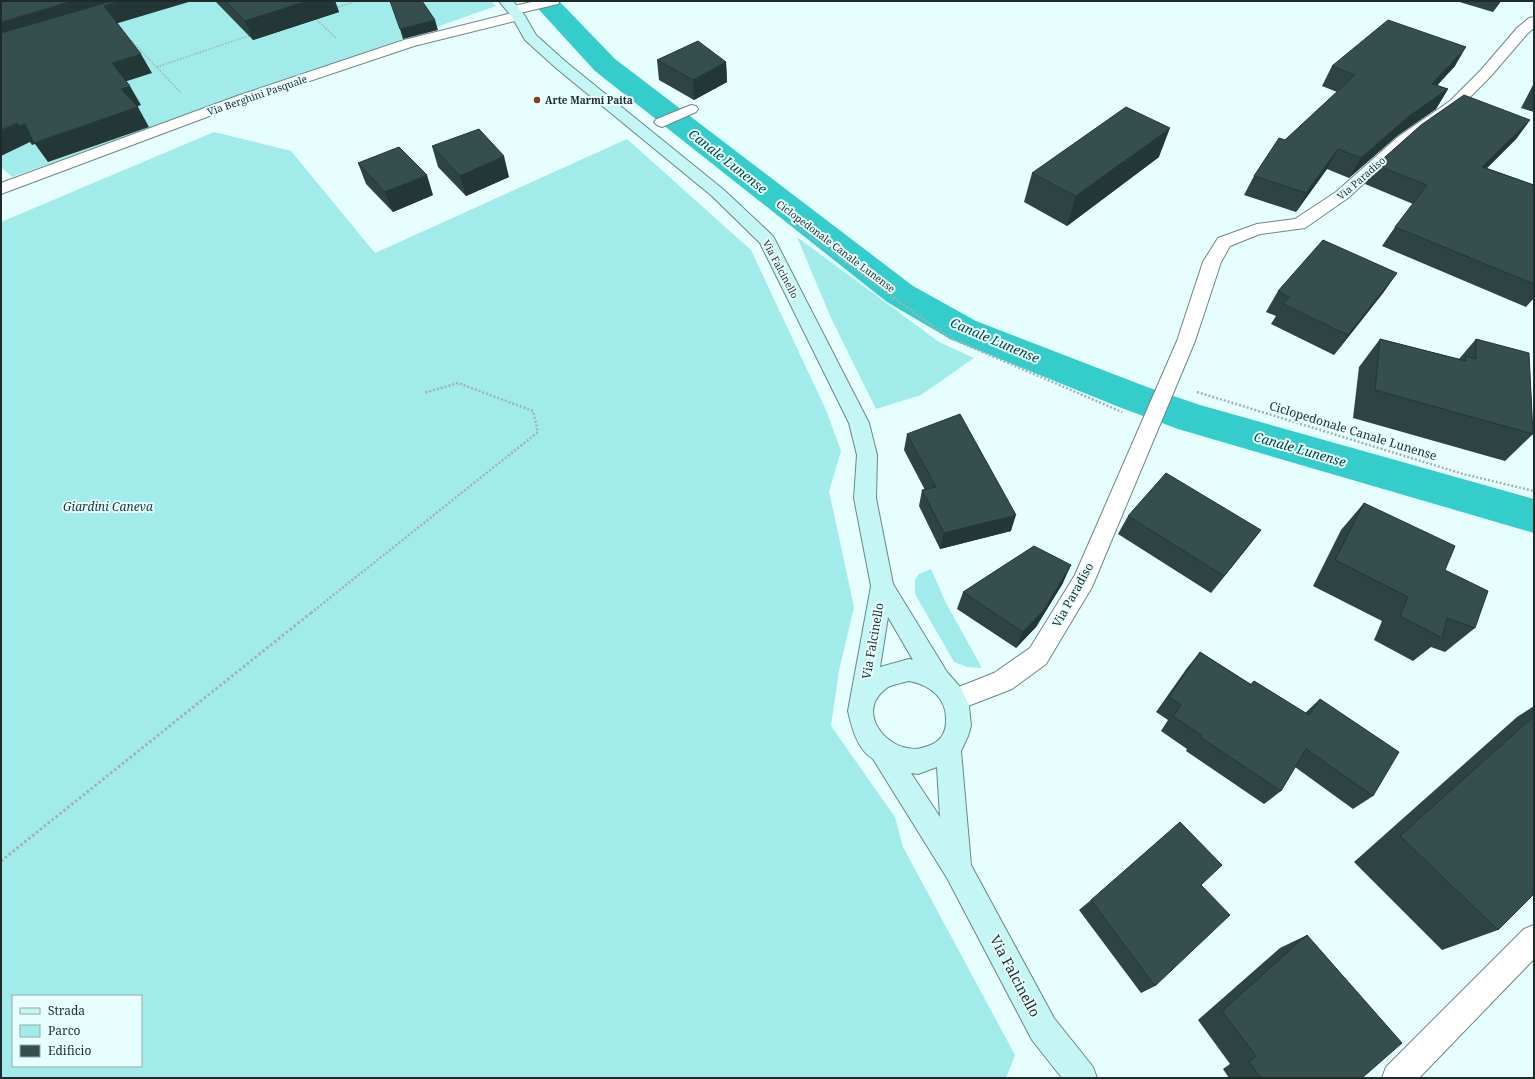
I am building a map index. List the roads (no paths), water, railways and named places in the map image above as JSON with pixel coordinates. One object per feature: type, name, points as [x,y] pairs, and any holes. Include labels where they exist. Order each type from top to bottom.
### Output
[{"type":"street","name":"Via Berghini Pasquale","points":[[1,189],[242,99],[512,9],[553,1]]},
{"type":"street","name":"Via Falcinello","points":[[512,9],[530,37],[561,65],[718,193],[767,240],[859,423],[867,455],[865,498],[882,586],[938,680],[955,700],[959,712],[959,726],[955,738],[948,748],[932,758],[902,761],[883,752],[870,741],[862,726],[860,711],[882,586]]},
{"type":"street","name":"Via Paradiso","points":[[955,700],[1003,681],[1038,656],[1084,580],[1186,341],[1212,262],[1224,242],[1257,228],[1299,224],[1342,196],[1403,140],[1455,104],[1486,72],[1522,31],[1534,21]]},
{"type":"street","points":[[664,121],[691,108]]},
{"type":"street","name":"Via Falcinello","points":[[863,696],[870,685],[881,676],[894,671],[909,670],[938,680]]},
{"type":"street","name":"Via Falcinello","points":[[948,748],[957,868]]},
{"type":"street","name":"Via Falcinello","points":[[883,752],[957,868],[1044,1029],[1082,1078]]},
{"type":"street","points":[[1397,1078],[1534,939]]},
{"type":"waterway","name":"Canale Lunense","points":[[544,1],[605,65],[900,294],[963,330],[1133,397],[1192,418],[1534,516]]},
{"type":"place","name":"Arte Marmi Paita","points":[[537,100]]},
{"type":"park label","name":"Giardini Caneva","points":[[108,507]]}]
